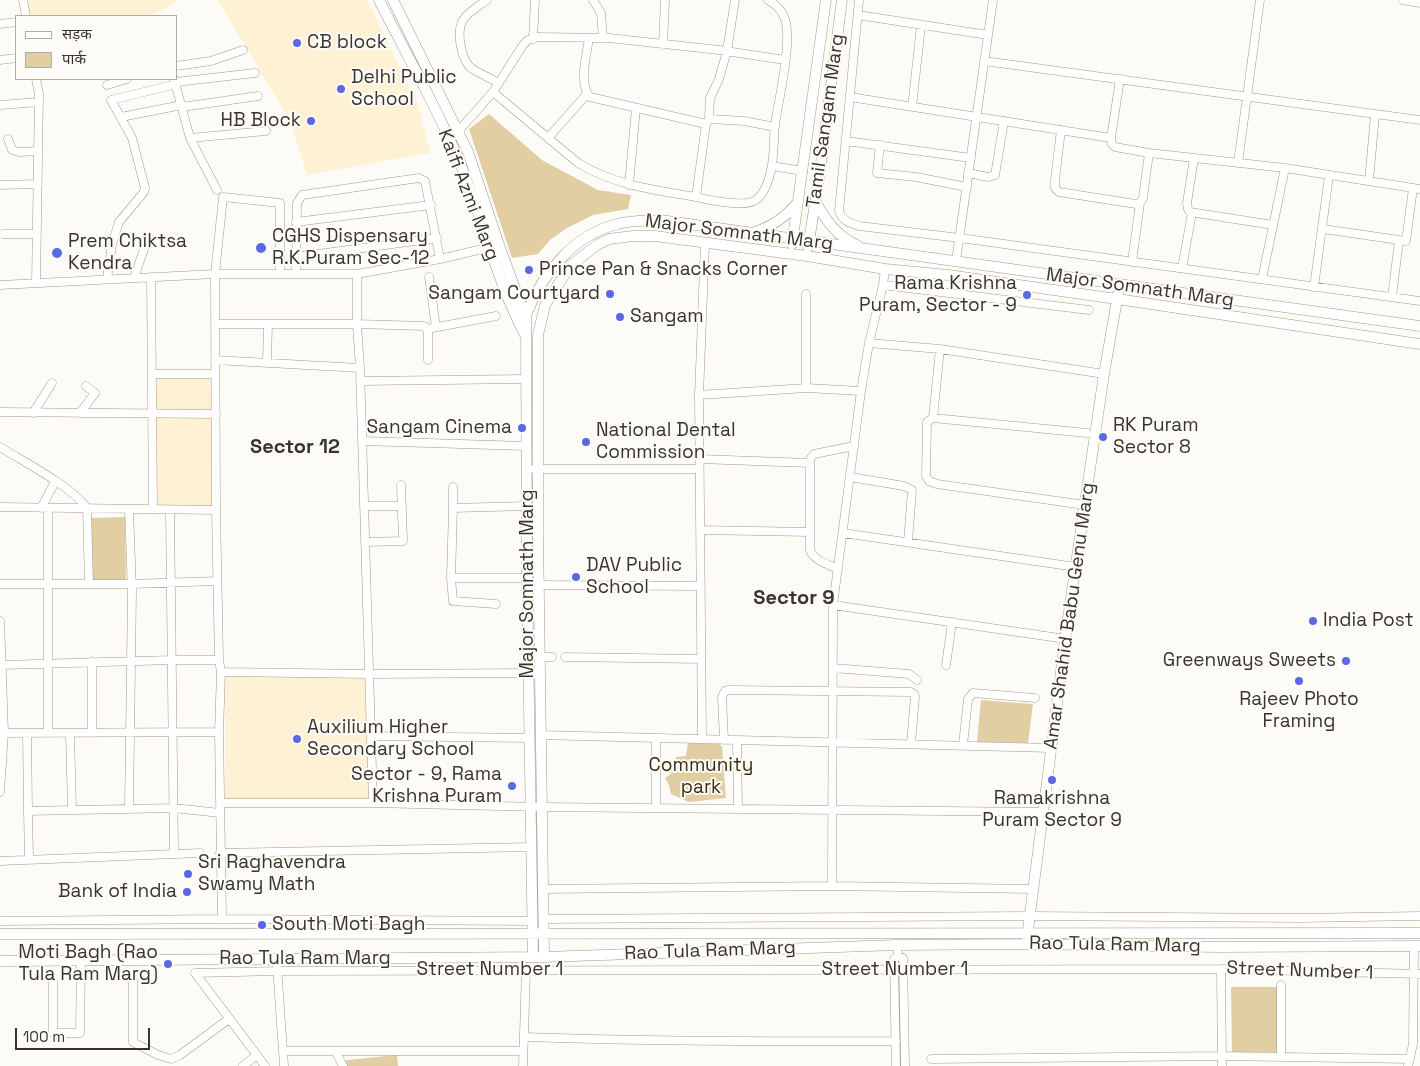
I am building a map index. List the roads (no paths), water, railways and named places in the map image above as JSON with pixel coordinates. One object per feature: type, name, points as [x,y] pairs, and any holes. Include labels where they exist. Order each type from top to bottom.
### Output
[{"type":"street","points":[[23,0],[26,15]]},
{"type":"street","name":"Kaifi Azmi Marg","points":[[379,0],[461,165],[494,246],[509,304],[526,338]]},
{"type":"street","points":[[393,0],[468,152],[494,246],[526,314]]},
{"type":"street","points":[[487,0],[468,14],[461,22],[460,40],[466,62],[471,67],[499,82]]},
{"type":"street","points":[[533,39],[536,0]]},
{"type":"street","points":[[593,0],[601,13],[604,38]]},
{"type":"street","points":[[664,44],[665,0]]},
{"type":"street","points":[[696,197],[710,98],[719,79],[727,51],[735,0]]},
{"type":"street","points":[[494,92],[578,163],[591,171],[629,185],[748,204],[757,200],[769,179],[785,60],[786,20],[780,9],[768,0]]},
{"type":"street","name":"Tamil Sangam Marg","points":[[791,254],[804,171],[826,0]]},
{"type":"street","name":"Tamil Sangam Marg","points":[[807,256],[816,202],[842,0]]},
{"type":"street","points":[[859,0],[839,211],[844,219],[859,226],[1420,301]]},
{"type":"street","points":[[956,261],[993,0]]},
{"type":"street","points":[[1238,163],[1260,0]]},
{"type":"street","points":[[1403,0],[1420,3]]},
{"type":"street","points":[[858,15],[988,35]]},
{"type":"street","points":[[0,24],[15,22]]},
{"type":"street","points":[[912,107],[921,26]]},
{"type":"street","points":[[450,140],[494,92],[523,45],[528,40],[539,37],[604,38],[727,51],[785,60]]},
{"type":"street","points":[[589,38],[583,80],[584,89],[590,97],[708,122],[744,121],[775,127]]},
{"type":"street","points":[[178,66],[211,61],[243,50]]},
{"type":"street","points":[[0,60],[15,58]]},
{"type":"street","points":[[984,61],[1420,120]]},
{"type":"street","points":[[107,279],[112,244],[119,222],[144,192],[145,188],[132,138],[111,100],[176,82],[255,73]]},
{"type":"street","points":[[36,80],[39,102],[36,283]]},
{"type":"street","points":[[106,85],[124,80]]},
{"type":"street","points":[[1120,80],[1111,138],[1112,144],[1115,147],[1149,153],[1285,168],[1417,188],[1406,241],[1322,229]]},
{"type":"street","points":[[176,82],[190,138],[217,190]]},
{"type":"street","points":[[548,138],[587,94]]},
{"type":"street","points":[[121,116],[258,96]]},
{"type":"street","points":[[850,97],[1111,138]]},
{"type":"street","points":[[0,104],[39,102]]},
{"type":"street","points":[[629,185],[636,108]]},
{"type":"street","points":[[1369,181],[1375,114]]},
{"type":"street","points":[[968,174],[988,177],[995,175],[1004,121]]},
{"type":"street","points":[[1061,130],[1055,180],[1056,191],[1136,204],[1140,203]]},
{"type":"street","points":[[190,138],[266,132]]},
{"type":"street","points":[[8,139],[12,150],[19,152],[38,151]]},
{"type":"street","points":[[846,141],[971,158]]},
{"type":"street","points":[[880,146],[877,172],[967,187]]},
{"type":"street","points":[[1132,262],[1149,153]]},
{"type":"street","points":[[1194,158],[1187,203],[1188,209],[1192,213],[1273,225]]},
{"type":"street","points":[[772,166],[804,171]]},
{"type":"street","points":[[1262,280],[1285,168]]},
{"type":"street","points":[[1314,286],[1329,176]]},
{"type":"street","points":[[296,274],[297,202],[302,195],[419,178],[425,181],[440,259]]},
{"type":"street","points":[[0,185],[38,184]]},
{"type":"street","points":[[222,919],[219,732],[221,672],[217,581],[215,274],[223,198],[280,202],[280,274]]},
{"type":"street","points":[[753,233],[778,221],[799,202]]},
{"type":"street","points":[[816,202],[822,214],[841,236],[866,249]]},
{"type":"street","points":[[296,222],[431,205]]},
{"type":"street","points":[[1182,268],[1192,213]]},
{"type":"street","name":"Major Somnath Marg","points":[[538,957],[538,920],[532,847],[540,735],[538,585],[532,470],[527,446],[526,314],[542,284],[558,261],[590,235],[616,224],[632,221],[660,220],[1420,326]]},
{"type":"street","points":[[3,234],[37,234]]},
{"type":"street","name":"Major Somnath Marg","points":[[538,920],[543,889],[529,738],[527,506],[532,470],[540,320],[551,293],[570,266],[598,245],[622,237],[655,236],[807,256],[885,269],[948,275],[1420,344]]},
{"type":"street","points":[[296,257],[437,238]]},
{"type":"street","points":[[1392,297],[1399,240],[1397,240]]},
{"type":"street","points":[[702,739],[699,395],[705,243]]},
{"type":"street","points":[[134,278],[145,246]]},
{"type":"street","points":[[0,285],[215,274],[357,274],[440,259],[494,246]]},
{"type":"street","points":[[832,886],[833,605],[869,343],[885,269]]},
{"type":"street","points":[[357,274],[357,324],[366,542],[373,803]]},
{"type":"street","points":[[152,277],[153,510]]},
{"type":"street","points":[[429,277],[436,327]]},
{"type":"street","points":[[883,285],[1089,310]]},
{"type":"street","name":"Amar Shahid Babu Genu Marg","points":[[1027,938],[1076,567],[1104,374],[1120,285]]},
{"type":"street","points":[[806,294],[806,388]]},
{"type":"street","points":[[215,324],[357,324],[420,326],[427,329],[496,316]]},
{"type":"street","points":[[267,363],[268,324]]},
{"type":"street","points":[[427,329],[428,360]]},
{"type":"street","points":[[869,343],[940,349],[1104,374]]},
{"type":"street","points":[[933,418],[940,349]]},
{"type":"street","points":[[215,360],[360,368]]},
{"type":"street","points":[[152,374],[215,374]]},
{"type":"street","points":[[360,381],[526,379]]},
{"type":"street","points":[[32,413],[52,383]]},
{"type":"street","points":[[80,413],[95,393],[86,386]]},
{"type":"street","points":[[699,395],[806,388],[862,391]]},
{"type":"street","points":[[0,412],[216,414]]},
{"type":"street","points":[[1086,505],[937,484],[929,481],[926,476],[927,422],[933,418],[1087,433]]},
{"type":"street","points":[[362,442],[527,446]]},
{"type":"street","points":[[838,569],[814,557],[810,550],[810,463],[814,454],[854,446]]},
{"type":"street","points":[[0,447],[55,482],[82,501],[87,508],[89,584]]},
{"type":"street","points":[[699,459],[810,463]]},
{"type":"street","points":[[532,470],[699,469]]},
{"type":"street","points":[[850,477],[904,486],[912,490],[908,542]]},
{"type":"street","points":[[48,733],[48,584],[44,508],[55,482]]},
{"type":"street","points":[[366,542],[403,541],[401,484]]},
{"type":"street","points":[[453,487],[451,578],[453,601],[496,604]]},
{"type":"street","points":[[364,506],[402,506]]},
{"type":"street","points":[[453,508],[527,506]]},
{"type":"street","points":[[0,507],[216,510]]},
{"type":"street","points":[[129,509],[132,584],[129,809]]},
{"type":"street","points":[[170,510],[174,854]]},
{"type":"street","points":[[700,530],[810,532]]},
{"type":"street","points":[[843,533],[1076,567]]},
{"type":"street","points":[[451,578],[527,578]]},
{"type":"street","points":[[0,584],[132,584],[217,581]]},
{"type":"street","points":[[538,585],[700,586]]},
{"type":"street","points":[[833,605],[1066,639]]},
{"type":"street","points":[[0,621],[2,665],[0,792]]},
{"type":"street","points":[[946,665],[952,622]]},
{"type":"street","points":[[539,657],[552,657]]},
{"type":"street","points":[[565,658],[701,659]]},
{"type":"street","points":[[2,665],[219,660]]},
{"type":"street","points":[[92,662],[92,733]]},
{"type":"street","points":[[833,668],[909,674],[917,680]]},
{"type":"street","points":[[221,672],[370,674],[539,673]]},
{"type":"street","points":[[724,740],[722,697],[725,691],[910,692],[914,694],[910,744]]},
{"type":"street","points":[[963,745],[968,699],[972,693],[1035,698]]},
{"type":"street","points":[[2,733],[219,732]]},
{"type":"street","points":[[27,733],[28,860]]},
{"type":"street","points":[[70,733],[72,810]]},
{"type":"street","points":[[540,735],[1052,748]]},
{"type":"street","points":[[372,736],[529,738]]},
{"type":"street","points":[[656,738],[656,808]]},
{"type":"street","points":[[737,740],[738,809]]},
{"type":"street","points":[[220,804],[373,803],[536,807],[1043,812]]},
{"type":"street","points":[[28,811],[174,808],[220,813]]},
{"type":"street","points":[[220,853],[532,847]]},
{"type":"street","points":[[0,861],[200,853]]},
{"type":"street","points":[[543,889],[832,886],[1033,889]]},
{"type":"street","points":[[0,921],[222,919],[538,920],[1030,916],[1290,918],[1420,916]]},
{"type":"street","name":"Rao Tula Ram Marg","points":[[0,934],[538,933],[1027,938],[1420,933]]},
{"type":"street","name":"Rao Tula Ram Marg","points":[[0,961],[538,957],[898,950],[1027,938],[1219,947],[1417,946]]},
{"type":"street","points":[[931,1059],[1222,1056],[1302,1057],[1409,1062],[1413,1044],[1417,946]]},
{"type":"street","points":[[896,1066],[894,959],[898,950]]},
{"type":"street","points":[[898,950],[903,958],[905,1066]]},
{"type":"street","points":[[276,959],[284,1066]]},
{"type":"street","points":[[53,981],[52,1033],[80,1033],[81,960]]},
{"type":"street","points":[[1221,969],[1222,1066]]},
{"type":"street","name":"Street Number 1","points":[[229,1019],[195,974],[277,970],[1221,969],[1417,974]]},
{"type":"street","points":[[523,1066],[526,970]]},
{"type":"street","points":[[133,980],[133,1042],[158,1055],[171,1059],[229,1019],[265,1066]]},
{"type":"street","points":[[1281,985],[1281,1057]]},
{"type":"street","points":[[895,1010],[904,1010]]},
{"type":"street","points":[[524,1037],[767,1042],[896,1041]]},
{"type":"street","points":[[283,1051],[523,1051]]},
{"type":"street","points":[[335,1051],[343,1066]]},
{"type":"street","points":[[243,1066],[257,1055]]},
{"type":"street","points":[[1300,1066],[1302,1057]]},
{"type":"place","name":"CB block","points":[[297,43]]},
{"type":"place","name":"Delhi Public School","points":[[341,89]]},
{"type":"place","name":"HB Block","points":[[311,121]]},
{"type":"place","name":"CGHS Dispensary R.K.Puram Sec-12","points":[[261,248]]},
{"type":"place","name":"Prem Chiktsa Kendra","points":[[57,253]]},
{"type":"place","name":"Prince Pan & Snacks Corner","points":[[529,270]]},
{"type":"place","name":"Sangam Courtyard","points":[[610,294]]},
{"type":"place","name":"Rama Krishna Puram, Sector - 9","points":[[1027,295]]},
{"type":"place","name":"Sangam","points":[[620,317]]},
{"type":"place","name":"Sangam Cinema","points":[[522,428]]},
{"type":"place","name":"RK Puram Sector 8","points":[[1103,437]]},
{"type":"place","name":"National Dental Commission","points":[[586,442]]},
{"type":"place","name":"DAV Public School","points":[[576,577]]},
{"type":"place","name":"India Post","points":[[1313,621]]},
{"type":"place","name":"Greenways Sweets","points":[[1346,661]]},
{"type":"place","name":"Rajeev Photo Framing","points":[[1299,681]]},
{"type":"place","name":"Auxilium Higher Secondary School","points":[[297,739]]},
{"type":"place","name":"Ramakrishna Puram Sector 9","points":[[1052,780]]},
{"type":"place","name":"Sector - 9, Rama Krishna Puram","points":[[512,786]]},
{"type":"place","name":"Sri Raghavendra Swamy Math","points":[[188,874]]},
{"type":"place","name":"Bank of India","points":[[187,892]]},
{"type":"place","name":"South Moti Bagh","points":[[262,925]]},
{"type":"place","name":"Moti Bagh (Rao Tula Ram Marg)","points":[[168,964]]},
{"type":"district","name":"Sector 12","points":[[295,448]]},
{"type":"district","name":"Sector 9","points":[[794,599]]},
{"type":"park label","name":"Community park","points":[[701,777]]}]
